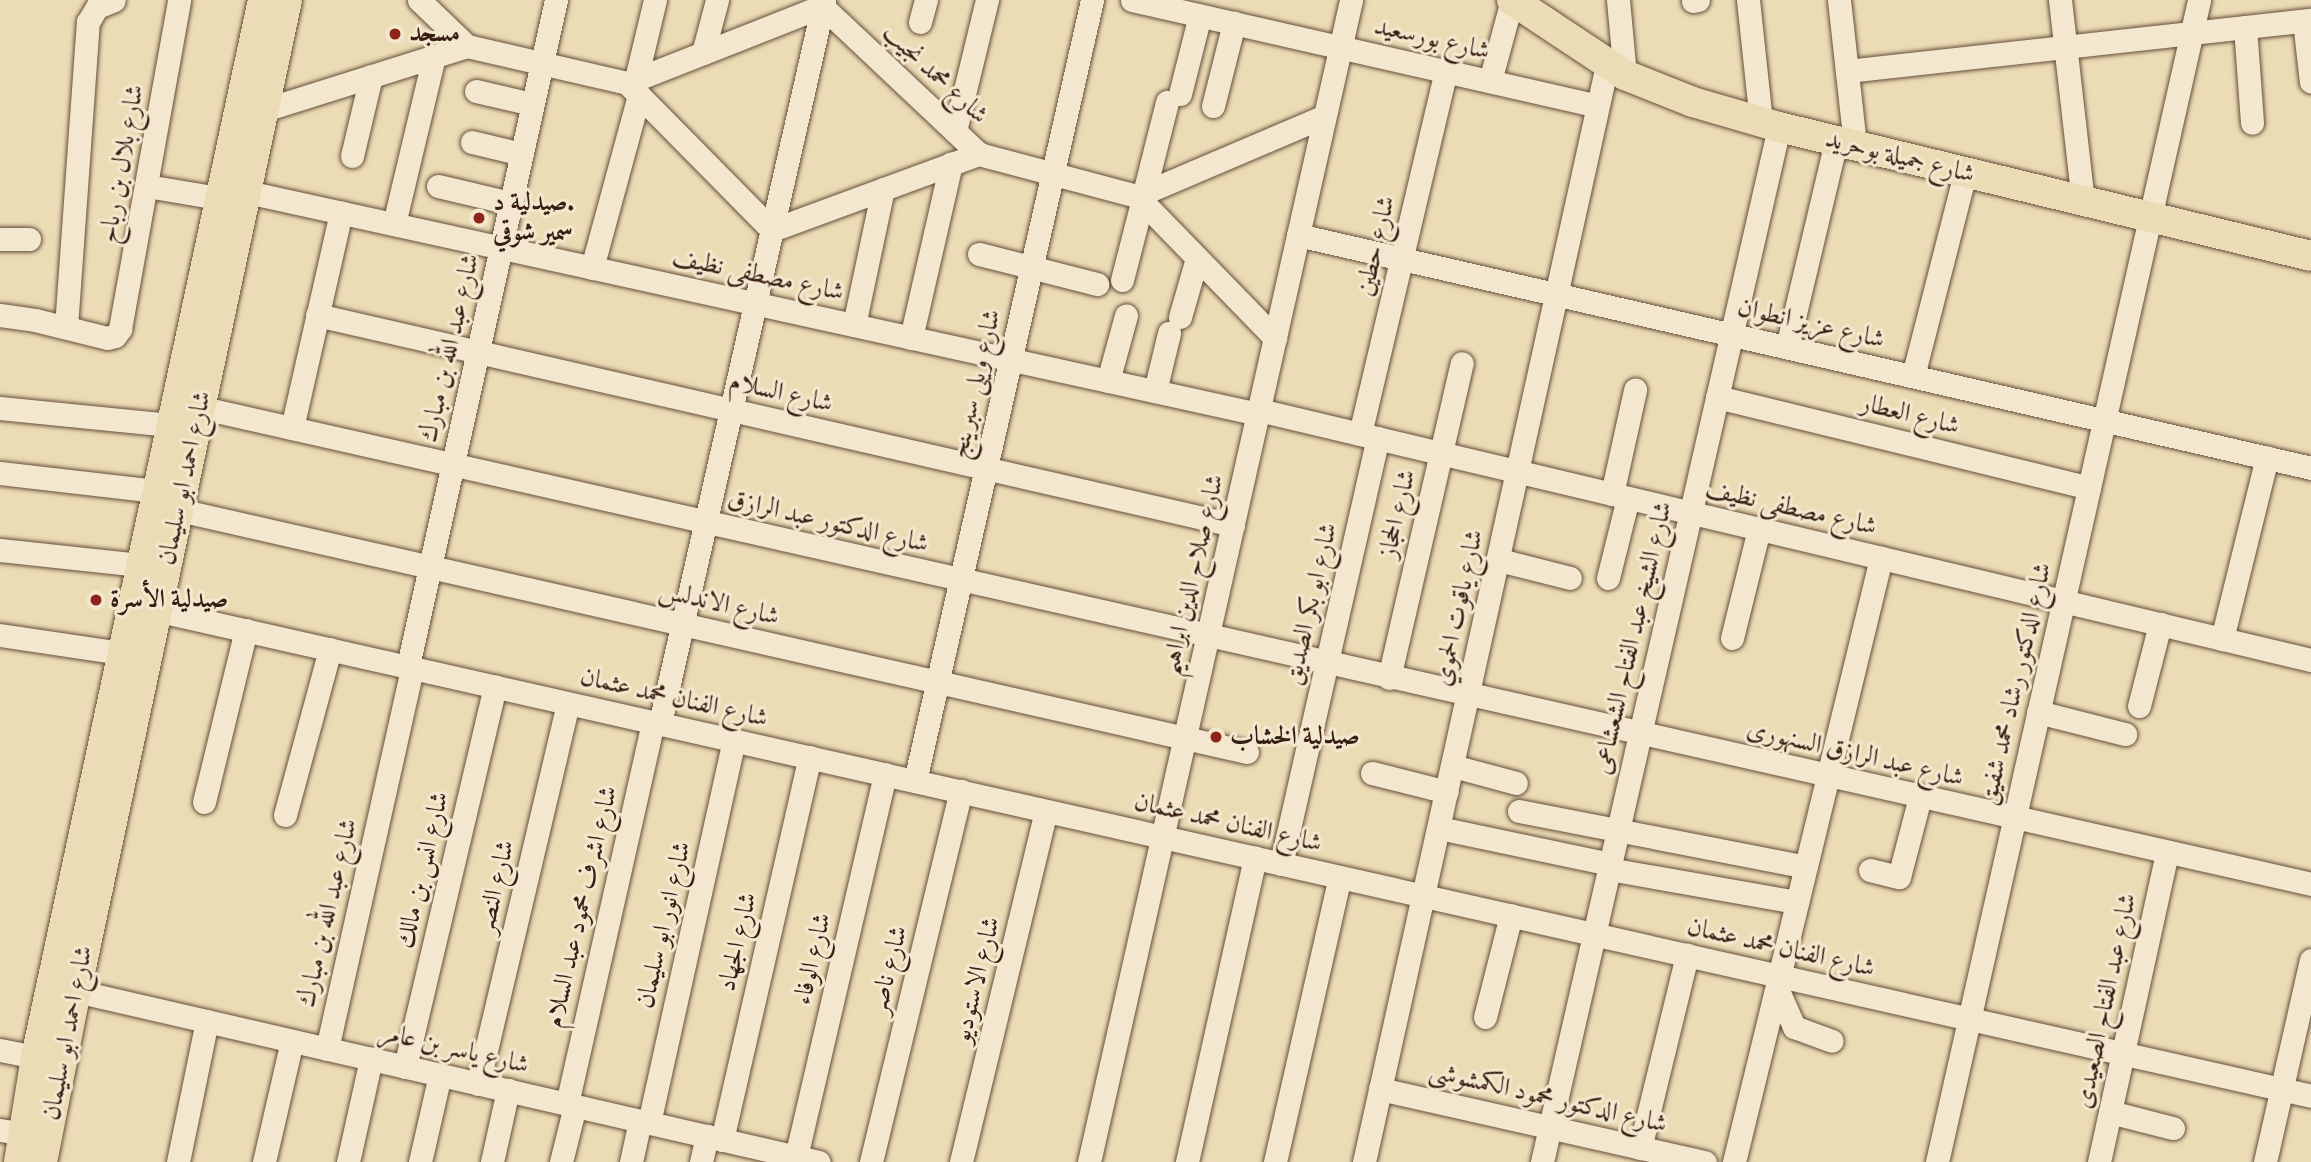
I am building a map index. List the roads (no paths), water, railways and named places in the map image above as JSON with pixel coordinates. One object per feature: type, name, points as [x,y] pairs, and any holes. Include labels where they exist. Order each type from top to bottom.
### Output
[{"type":"main road","name":"شارع احمد ابو سليمان","points":[[42,1162],[48,1059],[167,500],[182,411],[233,195],[263,0]]},
{"type":"main road","name":"شارع احمد ابو سليمان","points":[[233,195],[264,110],[287,0]]},
{"type":"main road","name":"شارع جميلة بوحريد","points":[[1512,0],[1616,70],[1693,102],[1846,144],[2311,256]]},
{"type":"main road","name":"شارع احمد ابو سليمان","points":[[15,1142],[76,991],[72,948],[121,653],[144,607],[140,565],[167,500]]},
{"type":"street","points":[[0,316],[66,327],[88,28],[93,11],[114,0]]},
{"type":"street","name":"شارع بلال بن رباح","points":[[66,327],[107,338],[115,336],[120,329],[179,0]]},
{"type":"street","points":[[419,0],[467,46]]},
{"type":"street","name":"شارع عبد الله بن مبارك","points":[[327,1049],[452,465],[556,0]]},
{"type":"street","points":[[592,268],[655,0]]},
{"type":"street","points":[[703,53],[717,0]]},
{"type":"street","points":[[920,22],[926,0]]},
{"type":"street","points":[[955,131],[987,0]]},
{"type":"street","name":"شارع ويلى سبرينج","points":[[915,781],[1092,0]]},
{"type":"street","name":"شارع بورسعيد","points":[[1132,0],[1596,105]]},
{"type":"street","name":"شارع صلاح الدين ابراهيم","points":[[1089,1162],[1351,0]]},
{"type":"street","points":[[1490,81],[1512,0]]},
{"type":"street","points":[[1616,70],[1618,0]]},
{"type":"street","name":"شارع الشيخ عبد الفتاح الشعشاعى","points":[[1542,1162],[1731,335],[1770,125],[1748,0]]},
{"type":"street","points":[[1787,347],[1846,144],[1847,71],[1839,0]]},
{"type":"street","points":[[2060,0],[2083,201]]},
{"type":"street","name":"شارع الدكتور رشاد محمد شفيق","points":[[1937,1162],[2199,0]]},
{"type":"street","points":[[634,86],[703,53],[823,3]]},
{"type":"street","name":"شارع محمد نجيب","points":[[823,3],[979,154]]},
{"type":"street","name":"شارع اشرف محمود عبد السلام","points":[[562,1162],[571,1105],[656,723],[682,624],[823,3]]},
{"type":"street","points":[[1122,280],[1141,197],[1200,15]]},
{"type":"street","points":[[1847,71],[2245,27],[2299,16],[2311,82]]},
{"type":"street","points":[[1213,106],[1234,23]]},
{"type":"street","points":[[2245,27],[2252,123]]},
{"type":"street","points":[[264,110],[467,46],[541,63],[634,86],[772,230],[979,154],[1141,197],[1275,338]]},
{"type":"street","points":[[394,224],[434,56]]},
{"type":"street","name":"شارع ياقوت الحموي","points":[[1364,1162],[1499,560],[1596,105],[1616,70]]},
{"type":"street","name":"شارع حطين","points":[[1369,436],[1401,259],[1446,71]]},
{"type":"street","points":[[352,156],[371,76]]},
{"type":"street","points":[[475,91],[532,104]]},
{"type":"street","points":[[1141,197],[1325,116]]},
{"type":"street","points":[[472,142],[522,154]]},
{"type":"street","points":[[911,338],[951,164]]},
{"type":"street","points":[[1913,376],[1965,173]]},
{"type":"street","name":"شارع مصطفى نظيف","points":[[147,186],[233,195],[341,212],[1369,436],[2311,660]]},
{"type":"street","points":[[438,186],[510,203]]},
{"type":"street","points":[[854,325],[883,189]]},
{"type":"street","points":[[292,428],[341,212]]},
{"type":"street","name":"شارع عزيز انطوان","points":[[1298,235],[2311,468]]},
{"type":"street","points":[[0,239],[29,239]]},
{"type":"street","points":[[979,254],[1097,284]]},
{"type":"street","points":[[1155,391],[1197,258]]},
{"type":"street","name":"شارع السلام","points":[[317,315],[1233,525]]},
{"type":"street","points":[[1108,381],[1126,316]]},
{"type":"street","name":"شارع الحجاز","points":[[1390,678],[1462,363]]},
{"type":"street","points":[[1608,578],[1635,390]]},
{"type":"street","name":"شارع العطار","points":[[1717,397],[2089,488]]},
{"type":"street","points":[[0,408],[182,411]]},
{"type":"street","name":"شارع الدكتور عبد الرازق","points":[[182,411],[292,428],[1468,696]]},
{"type":"street","name":"شارع ابو بكر الصديق","points":[[1281,864],[1326,664],[1369,436]]},
{"type":"street","points":[[2222,639],[2267,457]]},
{"type":"street","name":"شارع الاندلس","points":[[0,473],[167,500],[430,567],[1247,752]]},
{"type":"street","points":[[1732,638],[1759,529]]},
{"type":"street","points":[[0,550],[140,565]]},
{"type":"street","points":[[1734,1162],[1881,558]]},
{"type":"street","points":[[1499,560],[1570,578]]},
{"type":"street","name":"شارع الفنان محمد عثمان","points":[[144,607],[1687,955],[1778,982],[1969,1019],[2311,1096]]},
{"type":"street","points":[[2139,706],[2160,624]]},
{"type":"street","points":[[204,802],[246,630]]},
{"type":"street","points":[[0,635],[121,653]]},
{"type":"street","points":[[285,815],[331,649]]},
{"type":"street","name":"شارع انس بن مالك","points":[[405,1067],[495,686]]},
{"type":"street","name":"شارع عبد الرازق السنهورى","points":[[1468,696],[2311,884]]},
{"type":"street","name":"شارع النصر","points":[[478,1084],[569,703]]},
{"type":"street","points":[[2038,712],[2125,734]]},
{"type":"street","name":"شارع انور ابو سليمان","points":[[631,1162],[644,1122],[734,740]]},
{"type":"street","name":"شارع الجهاد","points":[[701,1162],[714,1138],[810,757]]},
{"type":"street","points":[[1453,766],[1516,783]]},
{"type":"street","points":[[1372,773],[1447,792]]},
{"type":"street","name":"شارع الوفاء","points":[[780,1157],[885,774]]},
{"type":"street","name":"شارع ناصر","points":[[871,1162],[961,791]]},
{"type":"street","points":[[1870,870],[1899,877],[1920,797]]},
{"type":"street","name":"شارع الاستوديو","points":[[961,1162],[1046,811]]},
{"type":"street","points":[[1519,811],[1806,867]]},
{"type":"street","points":[[1439,828],[1609,866],[1797,902]]},
{"type":"street","name":"شارع عبد الفتاح الصعيدى","points":[[2099,1162],[2167,852]]},
{"type":"street","points":[[1186,1162],[1255,858]]},
{"type":"street","points":[[1275,1162],[1340,877]]},
{"type":"street","points":[[1485,1017],[1511,915]]},
{"type":"street","points":[[1640,1148],[1687,955]]},
{"type":"street","points":[[2265,1162],[2311,960]]},
{"type":"street","points":[[1778,982],[1794,1027],[1832,1041]]},
{"type":"street","name":"شارع ياسر بن عامر","points":[[76,991],[714,1138],[780,1157],[819,1162]]},
{"type":"street","points":[[178,1162],[207,1021]]},
{"type":"street","points":[[264,1162],[292,1041]]},
{"type":"street","points":[[0,1050],[48,1059]]},
{"type":"street","points":[[348,1162],[371,1059]]},
{"type":"street","points":[[420,1162],[440,1075]]},
{"type":"street","name":"شارع الدكتور محمود الكمشوشى","points":[[1380,1089],[1705,1162]]},
{"type":"street","points":[[492,1162],[508,1090]]},
{"type":"street","points":[[2110,1112],[2173,1128]]},
{"type":"place","name":"مسجد","points":[[395,34]]},
{"type":"place","name":"صيدلية د. سمير شوقي","points":[[479,218]]},
{"type":"place","name":"صيدلية الأسرة","points":[[96,600]]},
{"type":"place","name":"صيدلية الخشاب","points":[[1216,737]]}]
